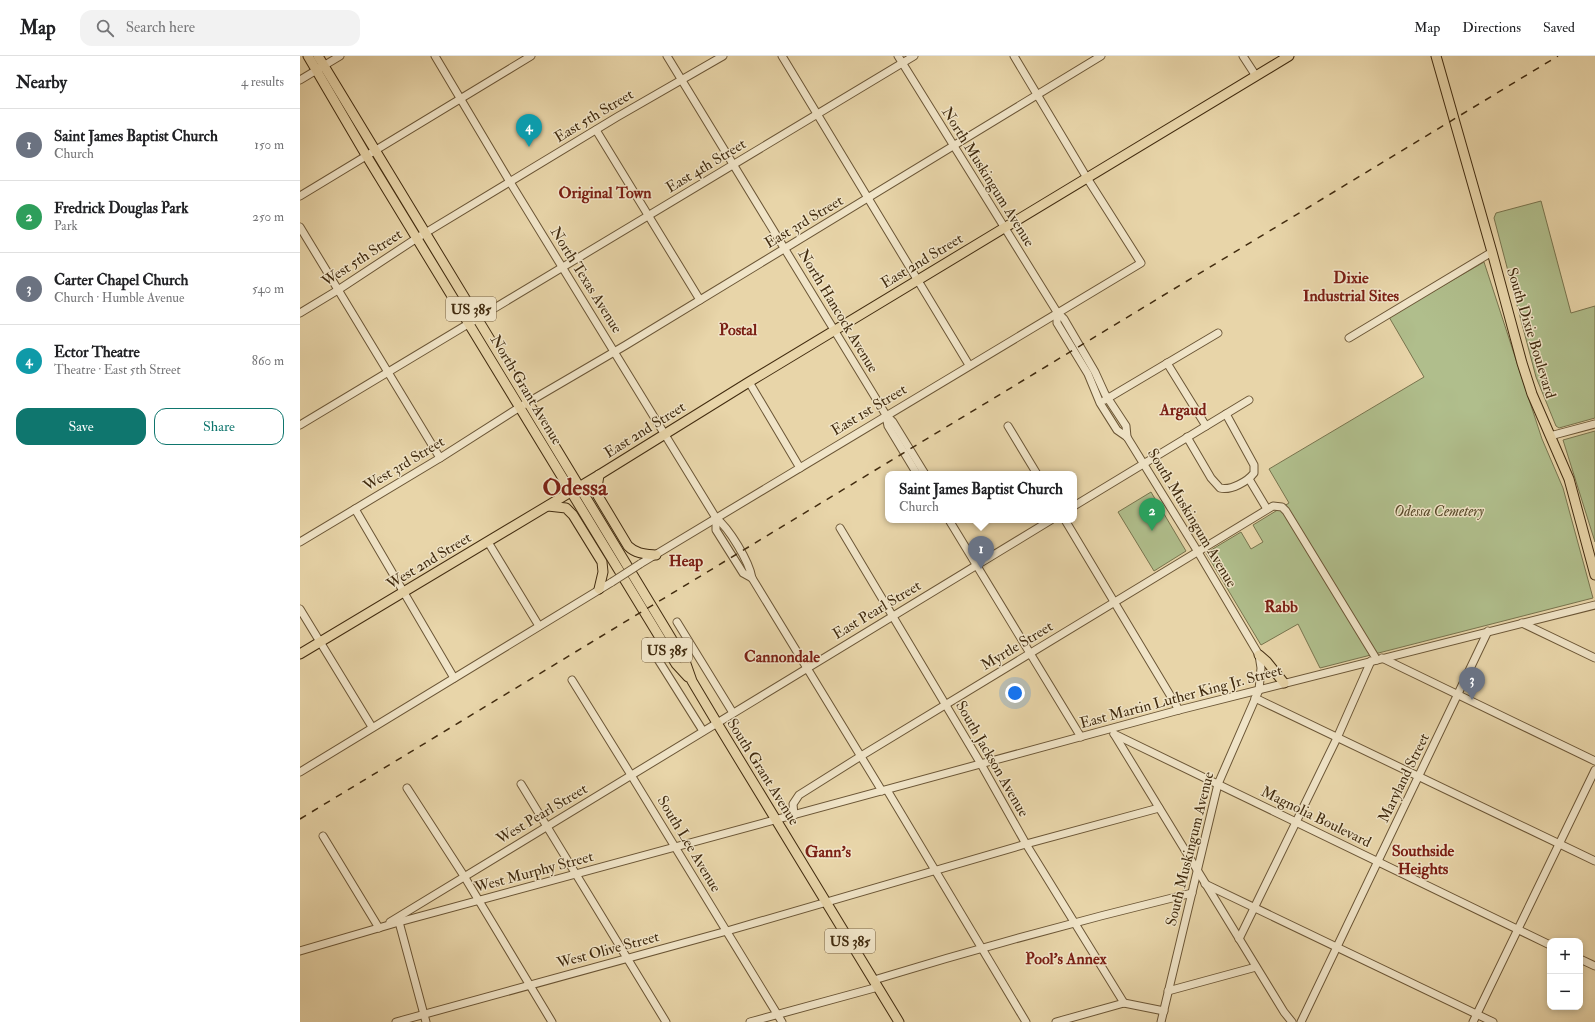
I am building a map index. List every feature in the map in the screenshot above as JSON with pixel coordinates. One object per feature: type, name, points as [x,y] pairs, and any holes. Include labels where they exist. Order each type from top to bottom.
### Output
[{"type":"main road","name":"North Grant Avenue","points":[[308,56],[320,68],[375,150],[421,235],[625,571]]},
{"type":"main road","name":"North Grant Avenue","points":[[318,56],[320,68],[366,155],[421,235]]},
{"type":"main road","name":"East 2nd Street","points":[[575,489],[749,382],[1289,56]]},
{"type":"main road","name":"South Dixie Boulevard","points":[[1436,56],[1526,375],[1573,492],[1595,575]]},
{"type":"main road","points":[[599,475],[597,488],[598,496],[626,543],[631,549],[637,552],[656,555]]},
{"type":"main road","name":"West 2nd Street","points":[[300,654],[575,489]]},
{"type":"main road","points":[[548,506],[568,509],[573,515],[603,564],[603,572],[599,589]]},
{"type":"main road","name":"South Grant Avenue","points":[[625,571],[676,664],[692,680],[716,723],[827,902],[899,1022]]},
{"type":"main road","points":[[1259,655],[1267,662],[1284,683]]},
{"type":"street","points":[[300,80],[340,56]]},
{"type":"street","name":"North Texas Avenue","points":[[435,56],[510,182],[564,267],[716,518],[716,530],[743,572],[752,578],[861,756],[934,870],[1026,1022]]},
{"type":"street","points":[[300,196],[531,56]]},
{"type":"street","name":"North Hancock Avenue","points":[[667,56],[886,415]]},
{"type":"street","name":"East 5th Street","points":[[421,235],[723,56]]},
{"type":"street","points":[[782,56],[919,280],[969,365]]},
{"type":"street","name":"North Muskingum Avenue","points":[[898,56],[953,147],[1057,312],[1064,319],[1076,348]]},
{"type":"street","name":"East 4th Street","points":[[300,425],[914,56]]},
{"type":"street","points":[[1014,56],[1087,178]]},
{"type":"street","name":"East 3rd Street","points":[[524,404],[615,352],[1038,96],[1101,56]]},
{"type":"street","points":[[1243,56],[1256,76]]},
{"type":"street","points":[[596,130],[700,300]]},
{"type":"street","name":"East 1st Street","points":[[300,772],[640,564],[1141,262],[1087,178]]},
{"type":"street","points":[[300,227],[440,458]]},
{"type":"street","name":"West 5th Street","points":[[300,313],[338,290],[421,235]]},
{"type":"street","points":[[1349,338],[1492,252]]},
{"type":"street","points":[[1100,403],[1218,333]]},
{"type":"street","name":"South Muskingum Avenue","points":[[1076,348],[1095,372],[1108,398],[1126,426],[1127,437]]},
{"type":"street","name":"South Muskingum Avenue","points":[[1076,348],[1100,403],[1117,430],[1127,437],[1198,552],[1259,655],[1261,668],[1259,690],[1218,784],[1161,1022]]},
{"type":"street","points":[[1167,363],[1206,426]]},
{"type":"street","points":[[749,382],[800,468]]},
{"type":"street","points":[[1077,504],[1249,400]]},
{"type":"street","name":"West 3rd Street","points":[[300,542],[440,458],[524,404]]},
{"type":"street","points":[[1187,438],[1211,478],[1220,488],[1227,489],[1249,479],[1254,473],[1254,465],[1226,414]]},
{"type":"street","points":[[886,415],[888,426],[915,471]]},
{"type":"street","points":[[886,415],[894,422],[923,471]]},
{"type":"street","points":[[1550,436],[1595,424]]},
{"type":"street","points":[[1008,426],[1035,471]]},
{"type":"street","points":[[1249,479],[1267,509],[1278,505],[1282,506],[1286,511],[1377,660],[1458,695],[1595,761]]},
{"type":"street","points":[[355,509],[454,678]]},
{"type":"street","name":"Myrtle Street","points":[[794,815],[793,804],[799,795],[945,704],[1267,509]]},
{"type":"street","points":[[951,523],[1081,737]]},
{"type":"street","name":"East Pearl Street","points":[[716,723],[1046,523]]},
{"type":"street","points":[[1066,523],[1179,710]]},
{"type":"street","name":"South Jackson Avenue","points":[[840,528],[981,764],[1026,844],[1124,1003]]},
{"type":"street","points":[[488,542],[539,626]]},
{"type":"street","name":"East Martin Luther King Jr. Street","points":[[776,820],[1081,737],[1112,731],[1179,710],[1595,605]]},
{"type":"street","points":[[300,609],[372,728]]},
{"type":"street","points":[[677,622],[733,713]]},
{"type":"street","points":[[1522,623],[1595,658]]},
{"type":"street","name":"Maryland Street","points":[[1301,1022],[1488,631]]},
{"type":"street","points":[[647,642],[703,731]]},
{"type":"street","points":[[1239,939],[1337,738],[1377,660]]},
{"type":"street","name":"South Lee Avenue","points":[[572,680],[782,1022]]},
{"type":"street","points":[[1255,698],[1595,861]]},
{"type":"street","name":"West Pearl Street","points":[[380,927],[716,723]]},
{"type":"street","points":[[1112,731],[1256,967],[1284,1012],[1292,1022]]},
{"type":"street","name":"Magnolia Boulevard","points":[[1112,731],[1547,944]]},
{"type":"street","points":[[1473,1022],[1595,770]]},
{"type":"street","points":[[522,784],[666,1022]]},
{"type":"street","points":[[407,788],[464,876],[552,1022]]},
{"type":"street","name":"West Olive Street","points":[[396,1022],[726,931],[934,870],[1159,808]]},
{"type":"street","name":"West Murphy Street","points":[[300,951],[478,900],[776,820]]},
{"type":"street","points":[[323,836],[380,927]]},
{"type":"street","points":[[1205,884],[1493,1022]]},
{"type":"street","points":[[750,1022],[777,1015],[876,983],[981,947],[1192,893]]},
{"type":"street","points":[[399,922],[426,1022]]},
{"type":"street","points":[[1583,960],[1595,966]]},
{"type":"street","points":[[1168,991],[1256,967]]},
{"type":"street","points":[[1056,1022],[1124,1003],[1164,1010]]},
{"type":"green space","points":[[1541,201],[1571,313],[1595,306],[1595,418],[1559,428],[1556,426],[1536,377],[1494,218],[1496,213]]},
{"type":"green space","name":"Odessa Cemetery","points":[[1484,262],[1542,439],[1563,488],[1593,598],[1320,668],[1298,624],[1261,645],[1206,553],[1241,532],[1251,549],[1263,542],[1253,525],[1289,503],[1269,469],[1424,377],[1389,317]]},
{"type":"green space","points":[[1595,431],[1595,542],[1563,440]]},
{"type":"green space","points":[[1151,492],[1186,551],[1154,571],[1118,512]]},
{"type":"railway","points":[[300,819],[1558,56]]},
{"type":"place","name":"Ector Theatre","points":[[529,147]]},
{"type":"place","name":"Fredrick Douglas Park","points":[[1152,531]]},
{"type":"place","name":"Saint James Baptist Church","points":[[981,569]]},
{"type":"place","name":"Carter Chapel Church","points":[[1472,700]]},
{"type":"district","name":"Original Town","points":[[605,193]]},
{"type":"district","name":"Dixie Industrial Sites","points":[[1351,287]]},
{"type":"district","name":"Postal","points":[[738,330]]},
{"type":"district","name":"Argaud","points":[[1183,410]]},
{"type":"district","name":"Odessa","points":[[575,487]]},
{"type":"district","name":"Heap","points":[[686,561]]},
{"type":"district","name":"Rabb","points":[[1281,607]]},
{"type":"district","name":"Cannondale","points":[[782,657]]},
{"type":"district","name":"Gann's","points":[[828,852]]},
{"type":"district","name":"Southside Heights","points":[[1423,860]]},
{"type":"district","name":"Pool's Annex","points":[[1066,959]]}]
